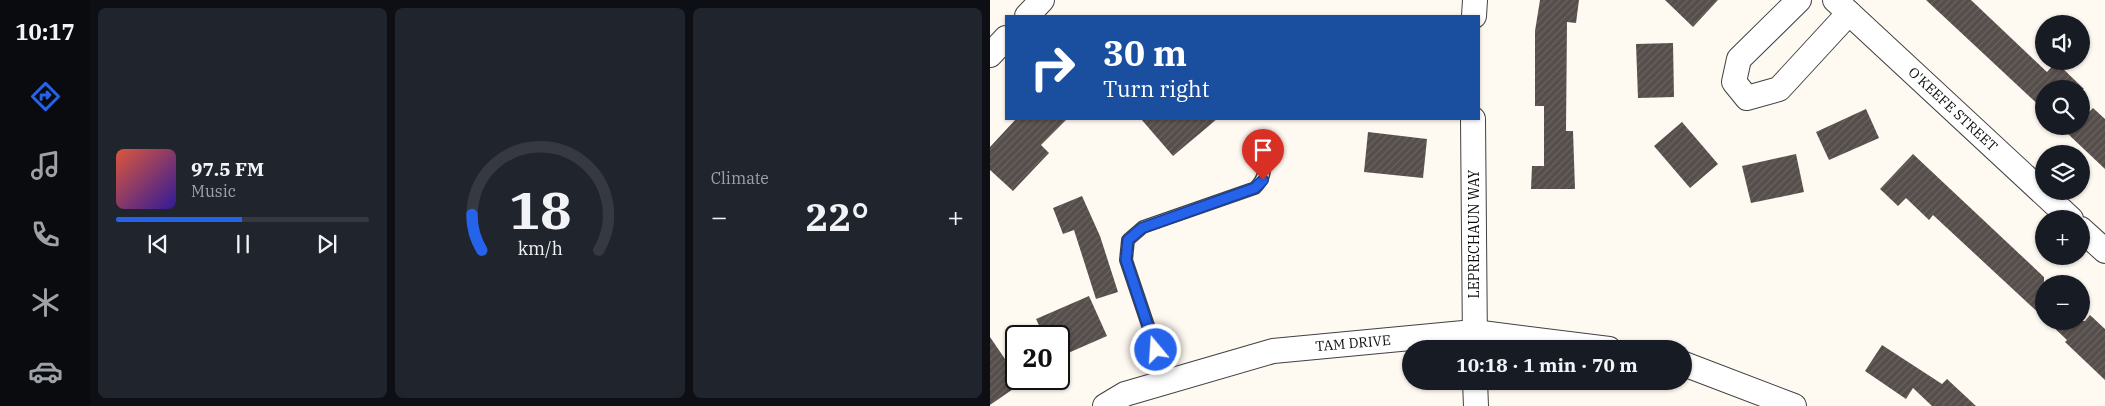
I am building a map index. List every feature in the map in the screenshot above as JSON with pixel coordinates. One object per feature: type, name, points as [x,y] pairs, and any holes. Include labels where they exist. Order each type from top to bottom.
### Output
[{"type":"street","points":[[1028,15],[1042,0]]},
{"type":"street","points":[[1474,15],[1475,0]]},
{"type":"street","points":[[1799,0],[1739,59],[1734,82],[1747,98],[1779,88],[1842,7]]},
{"type":"street","name":"O'KEEFE STREET","points":[[1842,7],[2061,210]]},
{"type":"street","points":[[990,55],[1005,39]]},
{"type":"street","name":"LEPRECHAUN WAY","points":[[1473,120],[1474,340]]},
{"type":"street","points":[[2090,237],[2105,251]]},
{"type":"street","name":"TAM DRIVE","points":[[1105,406],[1125,394],[1273,351],[1402,344]]},
{"type":"street","points":[[1692,367],[1794,406]]},
{"type":"street","points":[[1475,390],[1476,406]]},
{"type":"lane","points":[[1167,382],[1126,260],[1128,240],[1142,228],[1255,188],[1263,180],[1264,167],[1261,149]]},
{"type":"building","points":[[1540,0],[1579,0],[1576,23],[1567,22],[1566,131],[1573,131],[1575,189],[1531,189],[1532,166],[1544,166],[1544,106],[1535,106],[1535,31]]},
{"type":"building","points":[[1665,0],[1718,0],[1693,27]]},
{"type":"building","points":[[1926,0],[1971,0],[2035,61],[2035,70],[2045,70],[2047,72],[2049,70],[2064,70],[2075,80],[2035,80],[2035,102]]},
{"type":"building","points":[[1673,43],[1674,97],[1638,98],[1636,44]]},
{"type":"building","points":[[2093,108],[2105,119],[2105,169],[2090,155],[2090,145],[2080,145],[2069,135],[2090,135],[2090,111]]},
{"type":"building","points":[[1866,109],[1879,138],[1829,160],[1816,132]]},
{"type":"building","points":[[1015,120],[1066,120],[1041,145],[1049,153],[1013,191],[990,170],[990,147]]},
{"type":"building","points":[[1142,120],[1216,120],[1173,156]]},
{"type":"building","points":[[1682,122],[1718,164],[1690,188],[1654,146]]},
{"type":"building","points":[[1368,132],[1427,139],[1423,178],[1364,172]]},
{"type":"building","points":[[1796,154],[1804,192],[1751,203],[1742,166]]},
{"type":"building","points":[[1913,154],[2042,275],[2035,275],[2035,310],[1933,215],[1929,220],[1906,198],[1898,206],[1880,189]]},
{"type":"building","points":[[1082,196],[1100,236],[1118,292],[1096,299],[1074,230],[1063,234],[1053,208]]},
{"type":"building","points":[[1089,296],[1107,336],[1070,352],[1070,325],[1039,325],[1036,319]]},
{"type":"building","points":[[2090,315],[2105,329],[2105,380],[2065,342],[2067,340],[2056,330],[2090,330]]},
{"type":"building","points":[[990,337],[1005,359],[1005,390],[1012,390],[990,405]]},
{"type":"building","points":[[1882,345],[1942,384],[1947,379],[1976,406],[1932,406],[1913,388],[1906,399],[1865,371]]},
{"type":"route","points":[[1156,350],[1126,260],[1128,240],[1142,228],[1255,188],[1263,180]]}]
